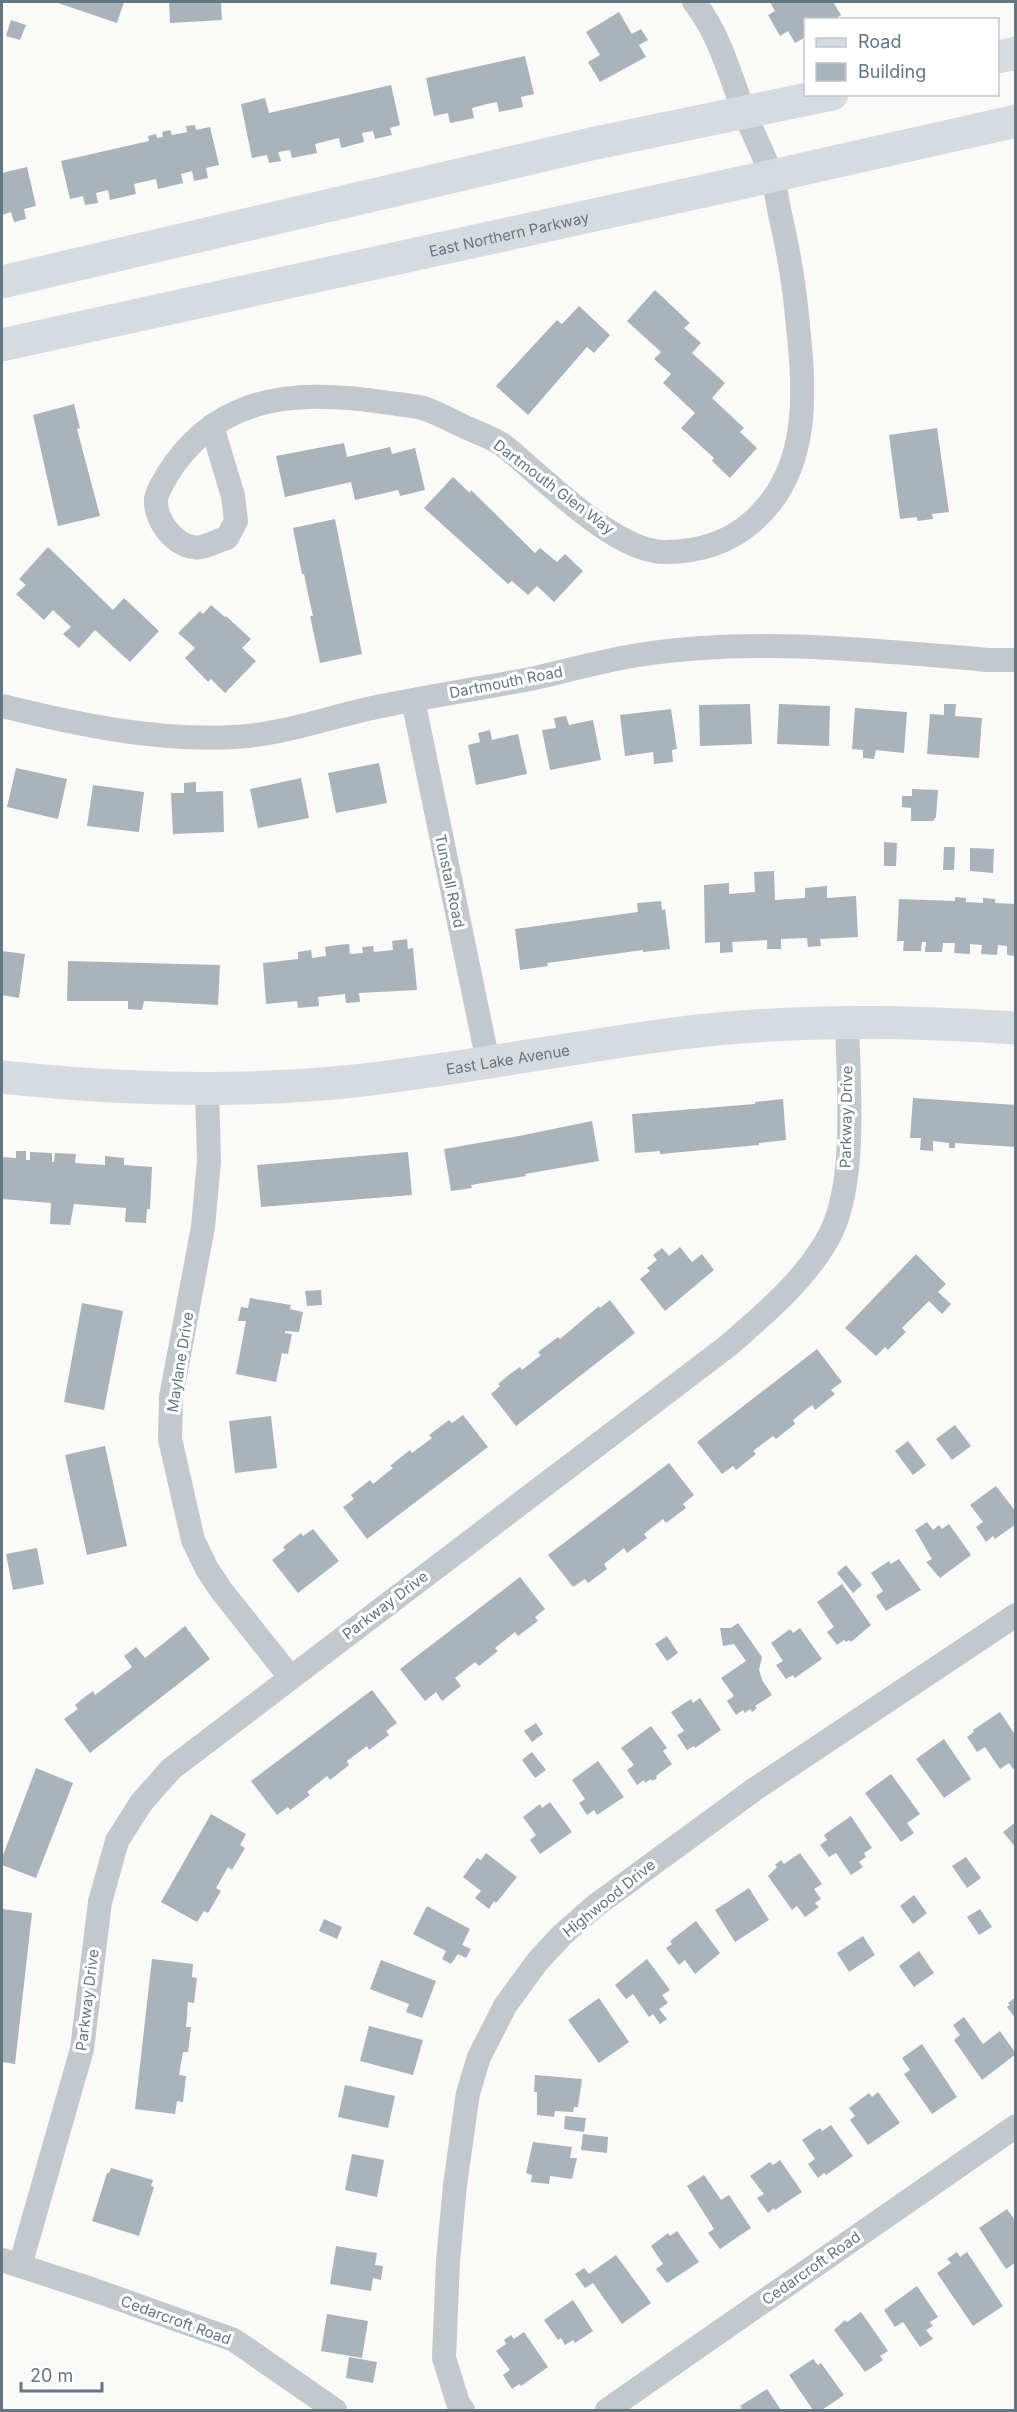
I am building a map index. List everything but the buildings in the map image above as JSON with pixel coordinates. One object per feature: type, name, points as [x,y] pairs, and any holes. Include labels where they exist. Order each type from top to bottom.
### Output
[{"type":"main road","points":[[999,57],[1016,53]]},
{"type":"main road","points":[[2,282],[582,146],[823,96]]},
{"type":"main road","name":"East Northern Parkway","points":[[2,345],[772,177],[1016,121]]},
{"type":"main road","name":"East Lake Avenue","points":[[2,1077],[122,1086],[280,1087],[354,1081],[675,1034],[847,1022],[934,1022],[1016,1028]]},
{"type":"street","name":"Dartmouth Glen Way","points":[[212,426],[233,496],[236,521],[227,538],[199,548],[180,542],[161,524],[156,498],[182,453],[212,426],[232,413],[257,403],[306,398],[360,398],[422,408],[500,443],[585,515],[624,540],[659,552],[692,551],[714,545],[740,532],[765,511],[781,491],[797,449],[802,414],[800,345],[793,273],[772,177],[723,54],[703,12],[694,2]]},
{"type":"street","name":"Dartmouth Road","points":[[2,706],[119,732],[201,738],[237,737],[639,655],[736,645],[803,645],[988,660],[1016,660]]},
{"type":"street","name":"Tunstall Road","points":[[413,700],[488,1062]]},
{"type":"street","name":"Parkway Drive","points":[[11,2263],[82,2049],[100,1902],[117,1841],[141,1803],[171,1769],[729,1345],[783,1298],[827,1240],[838,1213],[847,1170],[847,1022]]},
{"type":"street","name":"Maylane Drive","points":[[207,1087],[209,1161],[203,1227],[171,1397],[170,1439],[193,1540],[207,1569],[290,1677]]},
{"type":"street","name":"Highwood Drive","points":[[464,2410],[458,2403],[444,2358],[448,2261],[455,2185],[468,2093],[479,2057],[505,2006],[537,1962],[562,1935],[595,1906],[755,1789],[1016,1615]]},
{"type":"street","name":"Cedarcroft Road","points":[[607,2410],[1016,2126]]},
{"type":"street","name":"Cedarcroft Road","points":[[11,2263],[234,2340],[335,2410]]}]
